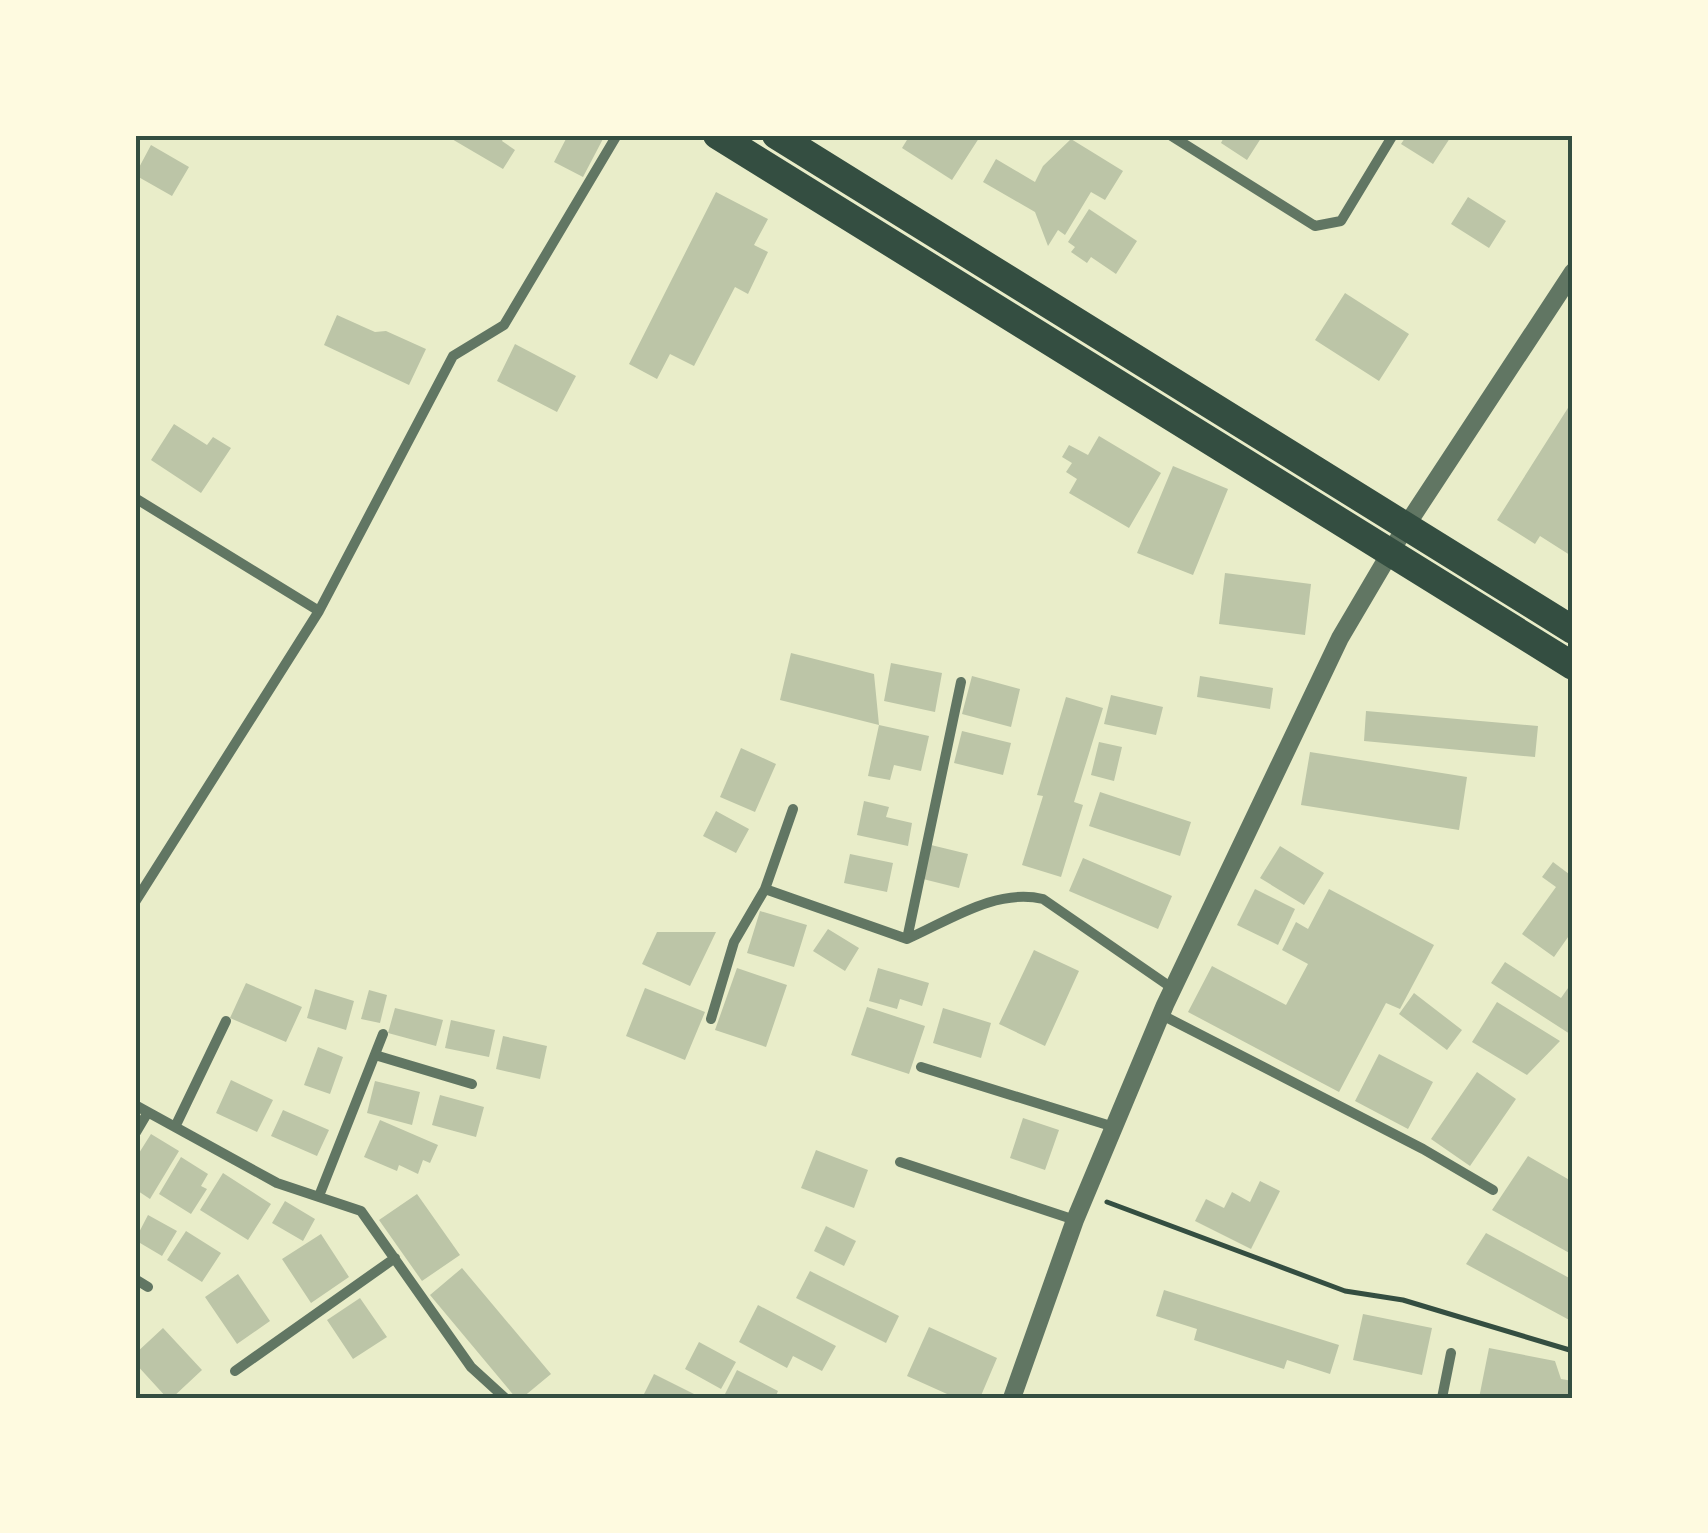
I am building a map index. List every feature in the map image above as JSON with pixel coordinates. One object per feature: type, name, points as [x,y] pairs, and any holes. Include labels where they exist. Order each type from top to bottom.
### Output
[{"type":"highway","points":[[717,135],[1573,666]]},
{"type":"highway","points":[[776,135],[1573,630]]},
{"type":"street","points":[[135,902],[319,610],[453,356],[504,325],[617,135]]},
{"type":"street","points":[[1170,135],[1315,226],[1340,221],[1393,135]]},
{"type":"street","points":[[1012,1398],[1075,1220],[1160,1014],[1340,638],[1406,526],[1573,272]]},
{"type":"street","points":[[135,498],[319,610]]},
{"type":"street","points":[[907,939],[961,682]]},
{"type":"street","points":[[711,1019],[734,942],[765,890],[793,809]]},
{"type":"street","points":[[765,890],[907,939],[1000,898],[1025,895],[1044,900],[1172,988]]},
{"type":"street","points":[[1160,1014],[1423,1149],[1493,1190]]},
{"type":"street","points":[[175,1127],[226,1021]]},
{"type":"street","points":[[319,1196],[384,1034]]},
{"type":"street","points":[[375,1055],[472,1084]]},
{"type":"street","points":[[921,1067],[1114,1127]]},
{"type":"street","points":[[135,1105],[277,1182],[361,1211],[471,1367],[504,1398]]},
{"type":"street","points":[[135,1134],[148,1112]]},
{"type":"street","points":[[900,1162],[1075,1220]]},
{"type":"street","points":[[235,1371],[394,1258]]},
{"type":"street","points":[[135,1279],[148,1287]]},
{"type":"street","points":[[1442,1398],[1451,1353]]},
{"type":"path","points":[[1086,1194],[1345,1291],[1403,1300],[1573,1351]]},
{"type":"building","points":[[445,135],[505,135],[502,141],[515,150],[503,169]]},
{"type":"building","points":[[568,135],[605,135],[583,177],[554,162]]},
{"type":"building","points":[[910,135],[981,135],[952,180],[902,148]]},
{"type":"building","points":[[1225,135],[1263,135],[1247,160],[1221,143]]},
{"type":"building","points":[[1407,135],[1452,135],[1433,164],[1401,144]]},
{"type":"building","points":[[1071,139],[1123,171],[1105,200],[1091,192],[1065,235],[1058,230],[1048,246],[1035,212],[983,182],[996,159],[1035,182],[1043,166]]},
{"type":"building","points":[[151,145],[189,167],[172,196],[135,175]]},
{"type":"building","points":[[716,192],[768,219],[754,245],[768,252],[748,294],[735,287],[694,366],[670,354],[657,379],[629,364]]},
{"type":"building","points":[[1468,197],[1506,221],[1489,248],[1451,224]]},
{"type":"building","points":[[1089,209],[1137,241],[1116,274],[1091,257],[1087,263],[1071,252],[1075,247],[1068,242]]},
{"type":"building","points":[[1345,293],[1409,334],[1379,381],[1315,340]]},
{"type":"building","points":[[337,315],[426,349],[409,385],[324,345]]},
{"type":"building","points":[[515,344],[576,376],[557,412],[497,381]]},
{"type":"building","points":[[1573,400],[1573,557],[1540,536],[1535,544],[1497,520]]},
{"type":"building","points":[[174,424],[207,445],[213,437],[231,448],[201,493],[151,460]]},
{"type":"building","points":[[1099,436],[1161,473],[1129,528],[1069,493],[1077,479],[1066,472],[1072,463],[1062,457],[1069,445],[1088,455]]},
{"type":"building","points":[[1173,466],[1228,489],[1193,575],[1137,553]]},
{"type":"building","points":[[1225,573],[1311,584],[1305,635],[1219,624]]},
{"type":"building","points":[[791,653],[874,674],[879,725],[780,700]]},
{"type":"building","points":[[891,663],[942,673],[935,712],[884,701]]},
{"type":"building","points":[[972,676],[1020,689],[1011,727],[962,714]]},
{"type":"building","points":[[1200,676],[1273,688],[1270,709],[1197,697]]},
{"type":"building","points":[[1111,695],[1163,707],[1156,735],[1104,724]]},
{"type":"building","points":[[1066,697],[1103,708],[1074,802],[1083,805],[1061,877],[1022,865],[1043,796],[1037,795]]},
{"type":"building","points":[[1366,711],[1538,726],[1535,757],[1364,741]]},
{"type":"building","points":[[879,725],[929,736],[921,771],[894,765],[890,780],[868,776]]},
{"type":"building","points":[[962,731],[1011,743],[1003,775],[954,763]]},
{"type":"building","points":[[1099,742],[1122,747],[1114,781],[1091,775]]},
{"type":"building","points":[[741,748],[776,764],[755,812],[720,797]]},
{"type":"building","points":[[1310,752],[1467,777],[1459,830],[1301,805]]},
{"type":"building","points":[[1100,792],[1191,822],[1180,856],[1089,826]]},
{"type":"building","points":[[864,801],[889,807],[886,817],[912,823],[908,846],[857,835]]},
{"type":"building","points":[[716,811],[749,829],[736,853],[703,836]]},
{"type":"building","points":[[931,845],[968,854],[959,888],[923,879]]},
{"type":"building","points":[[1280,846],[1324,873],[1304,905],[1260,878]]},
{"type":"building","points":[[850,854],[893,863],[887,892],[844,883]]},
{"type":"building","points":[[1083,858],[1172,896],[1158,929],[1069,891]]},
{"type":"building","points":[[1553,862],[1573,877],[1573,930],[1554,957],[1522,934],[1556,887],[1542,877]]},
{"type":"building","points":[[1255,889],[1295,909],[1278,945],[1237,925]]},
{"type":"building","points":[[1329,889],[1434,945],[1400,1009],[1386,1003],[1339,1092],[1188,1012],[1212,966],[1286,1005],[1308,964],[1282,950],[1296,922],[1308,929]]},
{"type":"building","points":[[760,911],[807,925],[794,967],[747,953]]},
{"type":"building","points":[[828,929],[859,948],[845,971],[813,951]]},
{"type":"building","points":[[657,932],[716,932],[690,986],[642,964]]},
{"type":"building","points":[[1034,950],[1079,971],[1045,1046],[999,1024]]},
{"type":"building","points":[[1505,962],[1561,998],[1573,981],[1570,1034],[1491,983]]},
{"type":"building","points":[[737,968],[787,985],[766,1047],[715,1030]]},
{"type":"building","points":[[878,968],[929,983],[922,1006],[900,999],[897,1009],[869,1001]]},
{"type":"building","points":[[246,983],[302,1007],[286,1042],[230,1018]]},
{"type":"building","points":[[645,988],[705,1012],[685,1060],[626,1036]]},
{"type":"building","points":[[315,989],[354,1001],[346,1030],[307,1018]]},
{"type":"building","points":[[369,990],[387,995],[380,1023],[361,1019]]},
{"type":"building","points":[[1414,993],[1462,1030],[1447,1050],[1399,1014]]},
{"type":"building","points":[[1497,1002],[1560,1041],[1527,1075],[1472,1042]]},
{"type":"building","points":[[867,1007],[925,1026],[909,1074],[851,1055]]},
{"type":"building","points":[[395,1008],[443,1020],[436,1046],[388,1033]]},
{"type":"building","points":[[943,1008],[991,1023],[981,1058],[933,1043]]},
{"type":"building","points":[[451,1020],[495,1030],[489,1057],[445,1048]]},
{"type":"building","points":[[503,1036],[547,1046],[540,1079],[496,1069]]},
{"type":"building","points":[[318,1047],[343,1057],[330,1094],[304,1085]]},
{"type":"building","points":[[1379,1054],[1433,1082],[1408,1129],[1355,1101]]},
{"type":"building","points":[[1477,1072],[1516,1099],[1470,1166],[1431,1139]]},
{"type":"building","points":[[231,1080],[273,1100],[257,1132],[216,1113]]},
{"type":"building","points":[[375,1081],[420,1092],[412,1125],[367,1113]]},
{"type":"building","points":[[440,1095],[484,1107],[476,1137],[432,1125]]},
{"type":"building","points":[[283,1110],[329,1130],[317,1156],[271,1136]]},
{"type":"building","points":[[1023,1118],[1059,1130],[1045,1170],[1010,1158]]},
{"type":"building","points":[[380,1120],[438,1145],[430,1163],[423,1160],[418,1174],[399,1165],[397,1171],[364,1157]]},
{"type":"building","points":[[151,1134],[179,1151],[150,1199],[135,1189],[135,1150],[139,1153]]},
{"type":"building","points":[[816,1150],[868,1170],[854,1208],[801,1188]]},
{"type":"building","points":[[1528,1156],[1573,1182],[1573,1255],[1492,1210]]},
{"type":"building","points":[[181,1157],[208,1174],[201,1186],[207,1189],[191,1214],[159,1194]]},
{"type":"building","points":[[223,1173],[271,1204],[248,1240],[200,1210]]},
{"type":"building","points":[[1260,1181],[1280,1191],[1251,1249],[1195,1221],[1206,1199],[1224,1208],[1232,1192],[1250,1202]]},
{"type":"building","points":[[417,1194],[460,1255],[422,1281],[379,1220]]},
{"type":"building","points":[[285,1201],[315,1219],[303,1241],[272,1223]]},
{"type":"building","points":[[148,1215],[177,1231],[162,1256],[135,1240]]},
{"type":"building","points":[[826,1226],[856,1241],[844,1266],[814,1251]]},
{"type":"building","points":[[186,1231],[221,1253],[202,1282],[167,1260]]},
{"type":"building","points":[[1486,1233],[1573,1280],[1573,1322],[1466,1264]]},
{"type":"building","points":[[321,1234],[349,1277],[311,1303],[282,1259]]},
{"type":"building","points":[[462,1268],[551,1374],[522,1398],[516,1398],[430,1295]]},
{"type":"building","points":[[810,1271],[899,1316],[886,1343],[796,1298]]},
{"type":"building","points":[[238,1274],[270,1321],[237,1344],[205,1297]]},
{"type":"building","points":[[1164,1290],[1339,1345],[1330,1374],[1287,1360],[1284,1369],[1194,1340],[1197,1329],[1156,1316]]},
{"type":"building","points":[[360,1298],[387,1337],[353,1359],[327,1320]]},
{"type":"building","points":[[758,1305],[836,1346],[822,1371],[793,1356],[787,1368],[739,1342]]},
{"type":"building","points":[[1363,1314],[1432,1328],[1422,1375],[1353,1360]]},
{"type":"building","points":[[929,1327],[997,1358],[980,1398],[956,1398],[907,1376]]},
{"type":"building","points":[[163,1328],[202,1370],[172,1398],[167,1398],[135,1363],[135,1354]]},
{"type":"building","points":[[699,1342],[736,1362],[721,1389],[685,1369]]},
{"type":"building","points":[[1489,1348],[1555,1361],[1561,1379],[1573,1381],[1573,1398],[1479,1398]]},
{"type":"building","points":[[737,1370],[778,1391],[775,1398],[723,1398]]},
{"type":"building","points":[[654,1374],[702,1398],[642,1398]]}]
